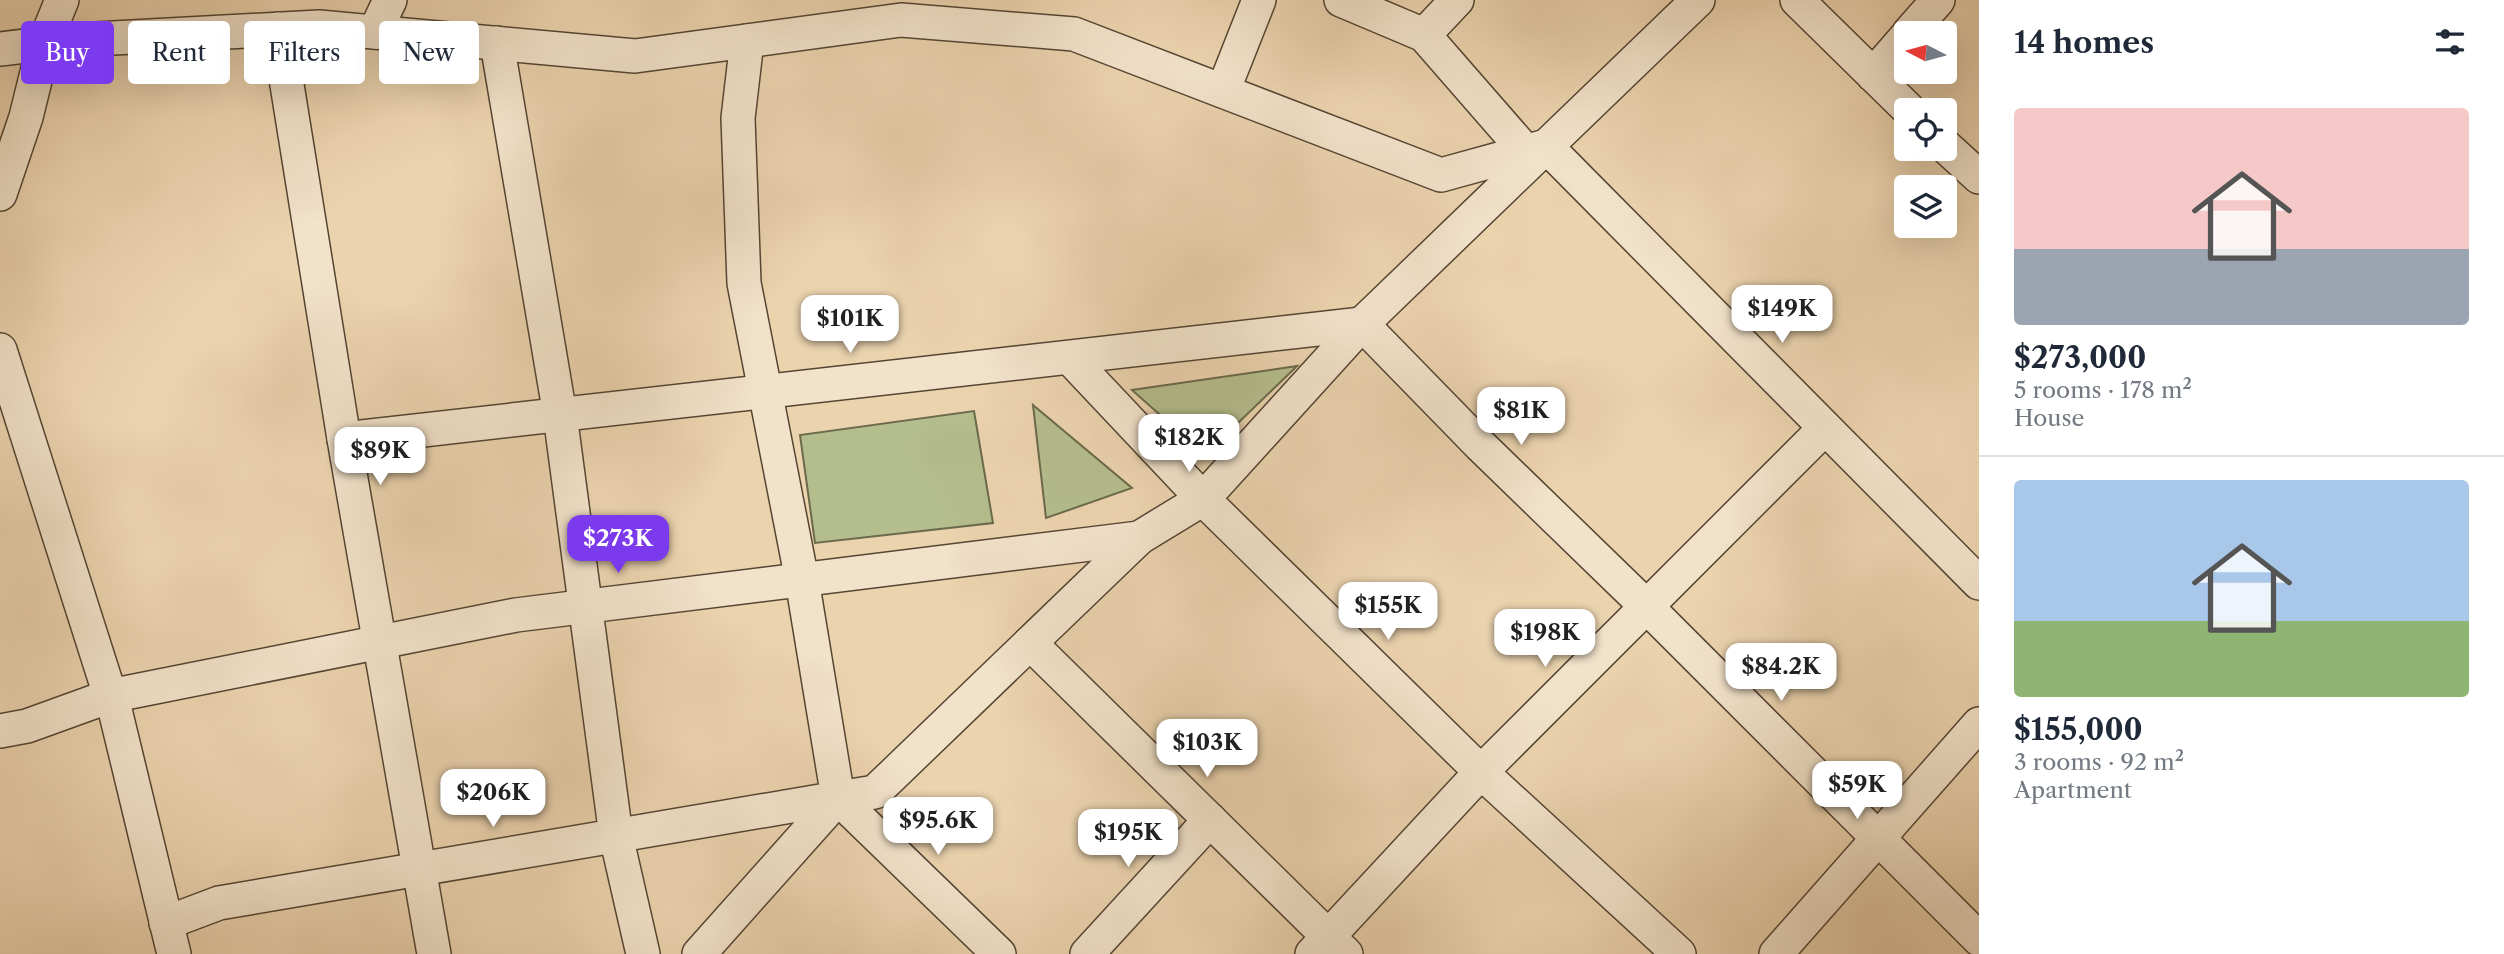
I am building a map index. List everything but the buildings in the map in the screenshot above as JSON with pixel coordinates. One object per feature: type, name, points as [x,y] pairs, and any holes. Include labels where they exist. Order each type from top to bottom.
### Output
[{"type":"street","points":[[53,21],[62,0]]},
{"type":"street","points":[[376,32],[390,0]]},
{"type":"street","points":[[1223,91],[1259,0]]},
{"type":"street","points":[[1341,0],[1424,35],[1536,149],[1825,428],[1979,583]]},
{"type":"street","points":[[1424,35],[1457,0]]},
{"type":"street","points":[[0,350],[110,696],[170,939],[219,903],[875,792],[1139,538],[1203,499],[1362,324],[1536,149],[1698,0]]},
{"type":"street","points":[[1797,0],[1897,98]]},
{"type":"street","points":[[1919,21],[1938,0]]},
{"type":"street","points":[[365,31],[635,56],[747,41],[907,10],[1074,34],[1441,175],[1536,149]]},
{"type":"street","points":[[114,38],[244,31]]},
{"type":"street","points":[[747,41],[738,118],[744,283],[802,580],[838,798],[999,954]]},
{"type":"street","points":[[497,43],[560,415],[616,836],[643,954]]},
{"type":"street","points":[[0,50],[21,47]]},
{"type":"street","points":[[1873,75],[1894,50]]},
{"type":"street","points":[[0,194],[34,84]]},
{"type":"street","points":[[287,84],[344,439],[434,954]]},
{"type":"street","points":[[1957,157],[1979,177]]},
{"type":"street","points":[[344,439],[1362,324]]},
{"type":"street","points":[[1362,324],[1480,445],[1646,606],[1979,939]]},
{"type":"street","points":[[1070,358],[1203,499],[1481,772],[1679,954]]},
{"type":"street","points":[[1030,643],[1210,820],[1328,948],[1481,772],[1825,428]]},
{"type":"street","points":[[0,732],[27,726],[110,696],[516,615],[1139,538]]},
{"type":"street","points":[[1776,954],[1979,724]]},
{"type":"street","points":[[699,954],[838,798]]},
{"type":"street","points":[[1087,954],[1210,820]]},
{"type":"green space","points":[[1297,366],[1205,455],[1132,390]]},
{"type":"green space","points":[[1033,405],[1132,488],[1046,518]]},
{"type":"green space","points":[[974,411],[993,523],[815,543],[800,435]]}]
